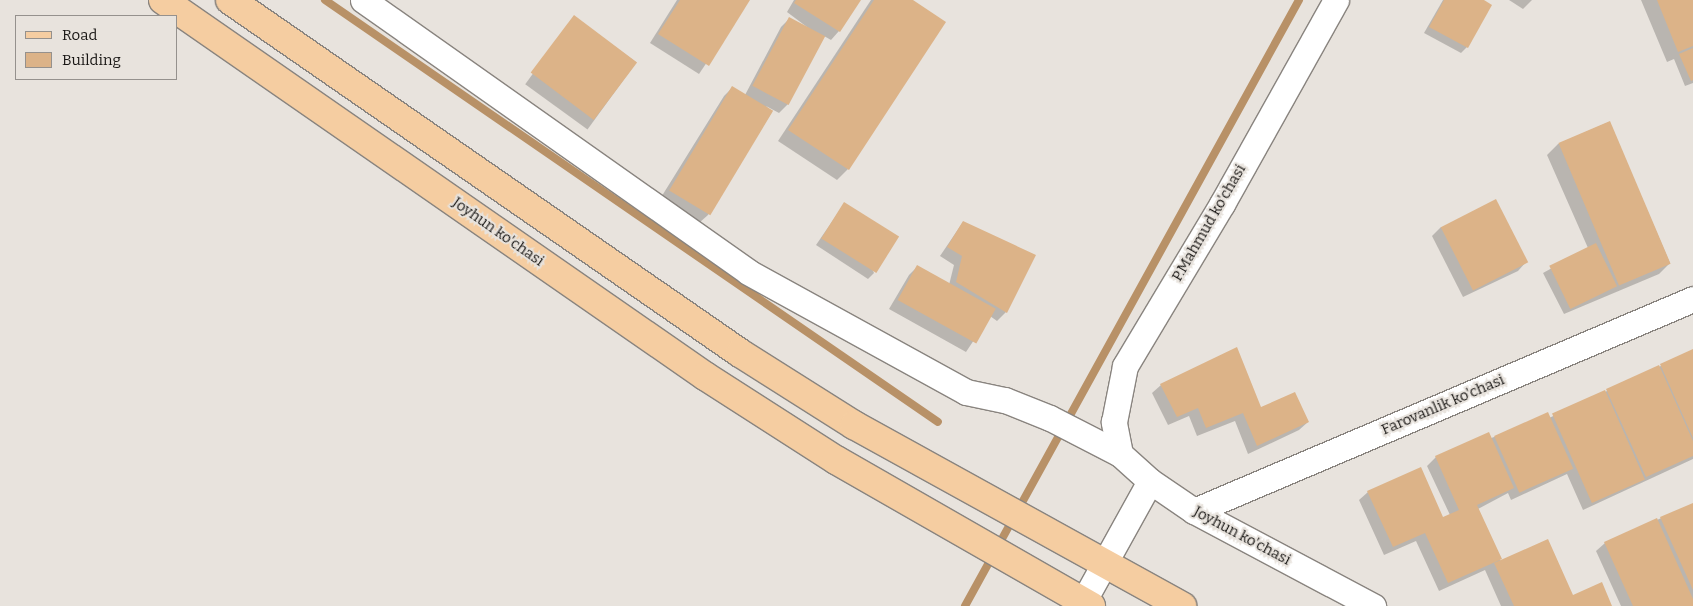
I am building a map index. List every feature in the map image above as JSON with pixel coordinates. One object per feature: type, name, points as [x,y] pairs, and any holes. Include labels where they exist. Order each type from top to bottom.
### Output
[{"type":"main road","name":"Joyhun ko'chasi","points":[[163,0],[697,370],[836,460],[1080,599]]},
{"type":"main road","points":[[230,0],[740,353],[854,425],[1082,548],[1182,606]]},
{"type":"street","name":"Joyhun ko'chasi","points":[[363,0],[748,272],[966,392],[1004,400],[1120,454],[1150,481],[1194,511],[1373,606]]},
{"type":"street","name":"P.Mahmud ko'chasi","points":[[1120,454],[1114,422],[1124,366],[1222,204],[1336,0]]},
{"type":"street","name":"Farovanlik ko'chasi","points":[[1194,511],[1693,299]]},
{"type":"street","points":[[1080,599],[1106,562],[1150,481]]},
{"type":"building","points":[[680,0],[750,0],[709,66],[658,34]]},
{"type":"building","points":[[796,0],[861,0],[840,32],[794,3]]},
{"type":"building","points":[[874,0],[913,0],[946,22],[849,170],[788,130]]},
{"type":"building","points":[[1444,0],[1484,0],[1492,5],[1468,48],[1429,27]]},
{"type":"building","points":[[1657,0],[1693,0],[1693,46],[1678,52]]},
{"type":"building","points":[[574,15],[637,63],[594,120],[531,73]]},
{"type":"building","points":[[789,17],[825,36],[789,105],[752,86]]},
{"type":"building","points":[[1693,48],[1693,80],[1691,81],[1679,54]]},
{"type":"building","points":[[732,86],[773,111],[710,215],[669,191]]},
{"type":"building","points":[[1610,121],[1671,264],[1619,286],[1558,143]]},
{"type":"building","points":[[1496,199],[1528,262],[1473,290],[1441,227]]},
{"type":"building","points":[[844,202],[899,236],[876,273],[821,238]]},
{"type":"building","points":[[963,221],[1036,255],[1007,313],[956,282],[962,256],[947,247]]},
{"type":"building","points":[[1596,243],[1617,286],[1570,309],[1549,266]]},
{"type":"building","points":[[917,265],[996,309],[976,344],[898,300]]},
{"type":"building","points":[[1237,347],[1261,407],[1295,392],[1309,422],[1257,446],[1243,413],[1206,428],[1198,408],[1177,417],[1160,384]]},
{"type":"building","points":[[1693,349],[1693,438],[1660,364]]},
{"type":"building","points":[[1659,365],[1693,441],[1693,456],[1646,477],[1606,389]]},
{"type":"building","points":[[1605,390],[1645,480],[1592,503],[1552,414]]},
{"type":"building","points":[[1548,412],[1573,469],[1519,493],[1494,436]]},
{"type":"building","points":[[1489,432],[1514,488],[1477,505],[1502,559],[1448,583],[1425,533],[1393,547],[1367,491],[1421,467],[1443,517],[1459,510],[1435,456]]},
{"type":"building","points":[[1693,503],[1693,590],[1660,517]]},
{"type":"building","points":[[1657,518],[1693,599],[1693,606],[1633,606],[1604,542]]},
{"type":"building","points":[[1548,539],[1573,595],[1602,582],[1612,606],[1514,606],[1494,563]]},
{"type":"waterway","points":[[325,0],[938,422]]},
{"type":"waterway","points":[[965,606],[1299,0]]}]
